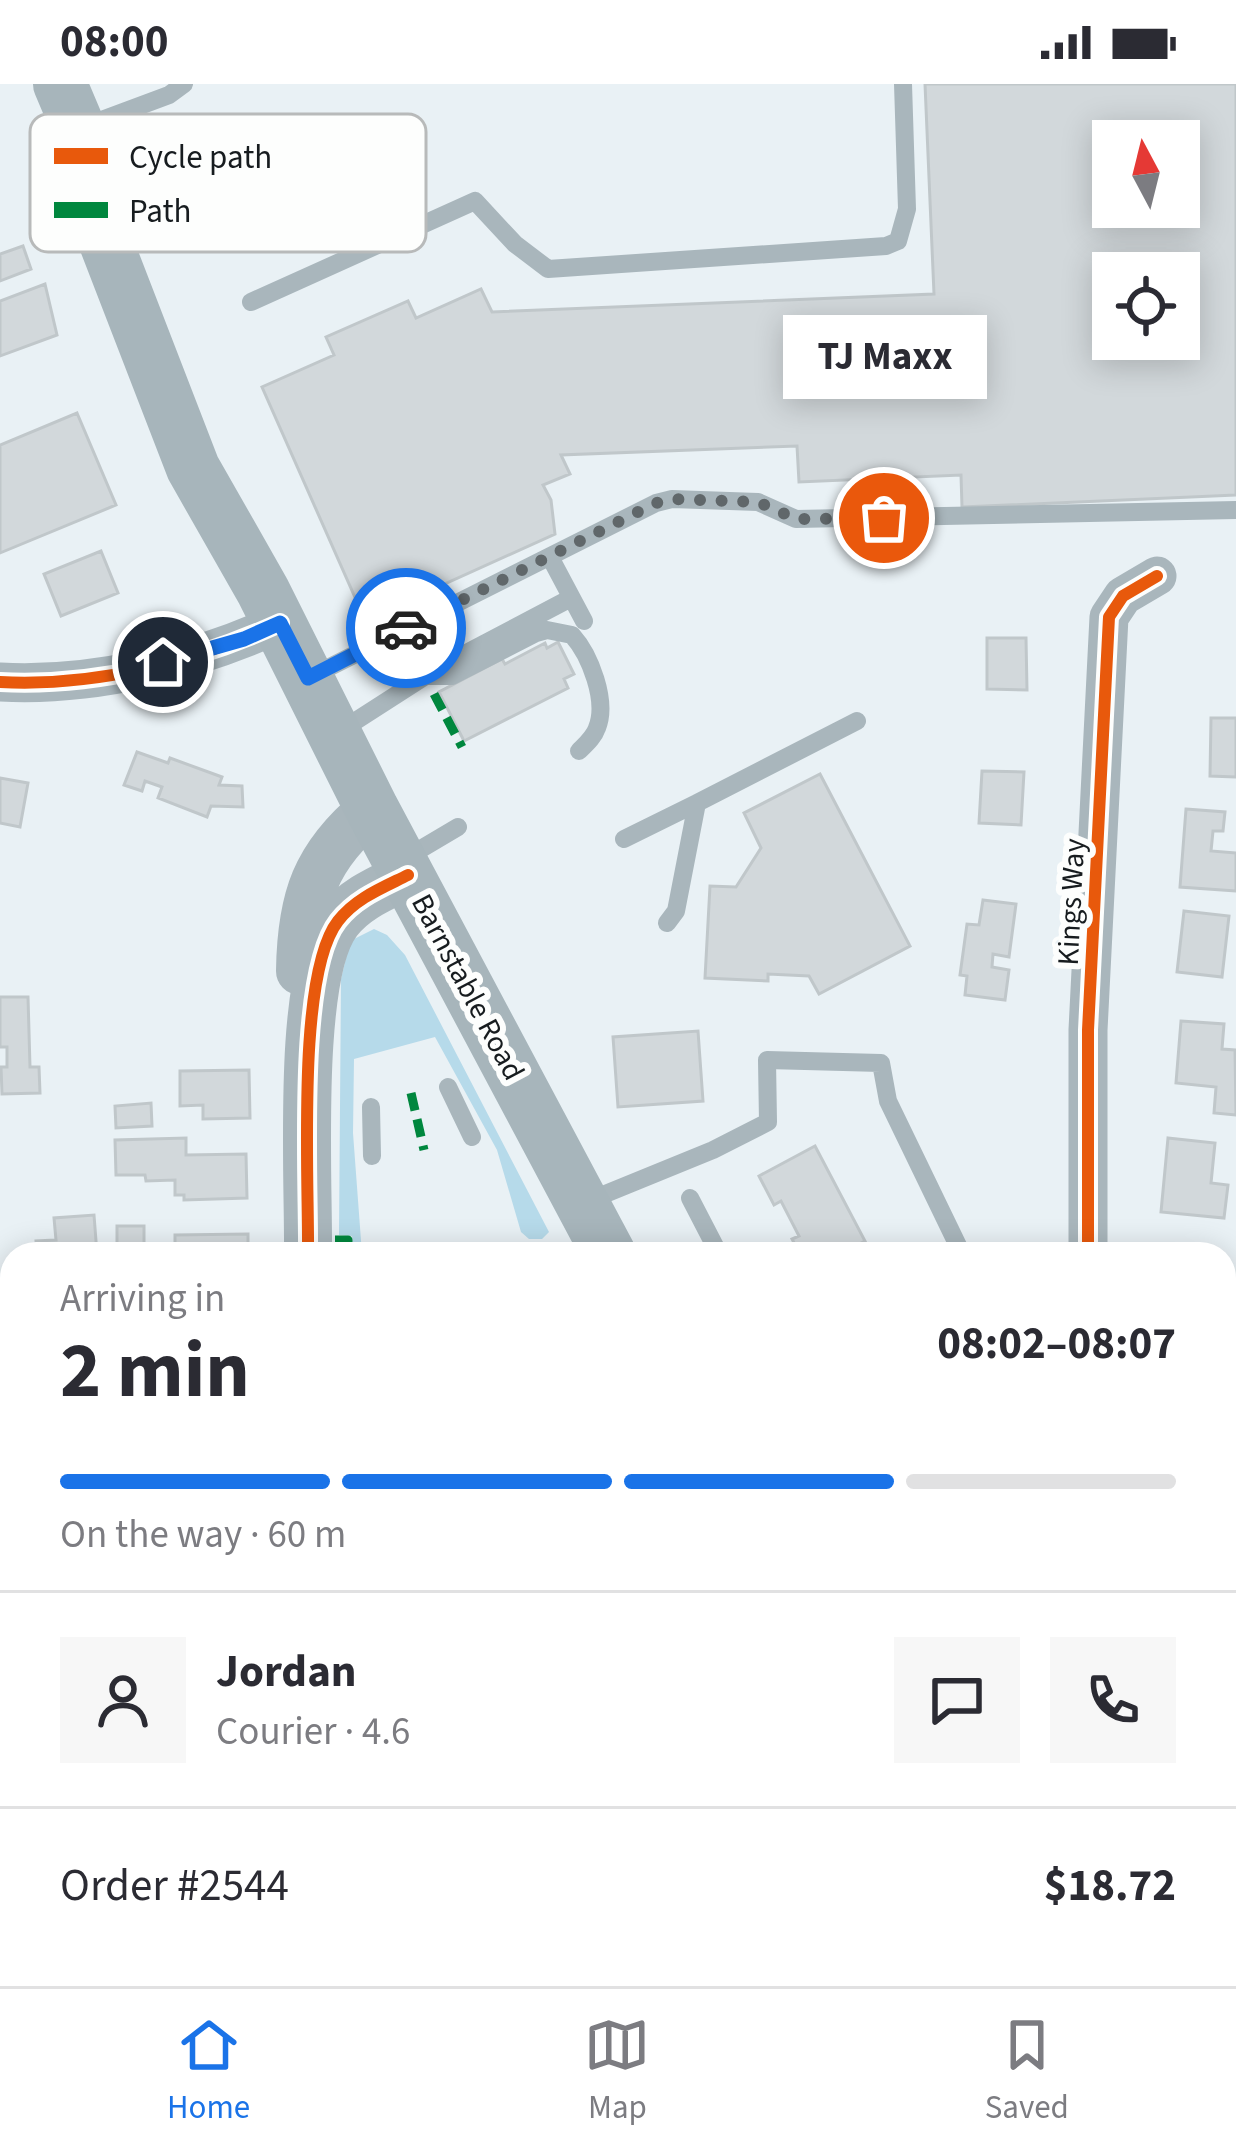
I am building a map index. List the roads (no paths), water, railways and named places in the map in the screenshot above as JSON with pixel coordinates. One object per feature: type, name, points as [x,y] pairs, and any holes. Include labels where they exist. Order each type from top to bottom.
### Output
[{"type":"main road","name":"Barnstable Road","points":[[110,252],[193,468],[272,607],[372,809],[603,1242]]},
{"type":"street","name":"Kings Way","points":[[1088,1242],[1088,1030],[1108,617],[1123,596],[1157,576]]},
{"type":"street","points":[[0,682],[99,678],[244,639],[272,607]]},
{"type":"street","points":[[310,1023],[300,989],[308,902],[331,848],[372,809]]},
{"type":"street","points":[[308,1242],[310,1023],[324,947],[335,925],[363,897],[404,868]]},
{"type":"lane","points":[[70,106],[169,95],[184,84]]},
{"type":"lane","points":[[426,223],[475,201],[515,244],[548,269],[886,246],[898,241],[907,209],[903,84]]},
{"type":"lane","points":[[251,302],[362,252]]},
{"type":"lane","points":[[308,678],[656,503],[673,499],[758,502],[796,519],[1236,510]]},
{"type":"lane","points":[[550,557],[584,621]]},
{"type":"lane","points":[[336,734],[431,672],[572,598]]},
{"type":"lane","points":[[416,623],[431,672]]},
{"type":"lane","points":[[431,672],[452,676],[548,630],[572,635],[589,661],[599,713],[596,732],[579,752]]},
{"type":"lane","points":[[624,839],[857,721]]},
{"type":"lane","points":[[667,923],[676,910],[697,802]]},
{"type":"lane","points":[[404,868],[458,827]]},
{"type":"lane","points":[[584,1202],[713,1150],[768,1122],[767,1060],[881,1063],[888,1101],[956,1242]]},
{"type":"lane","points":[[448,1087],[472,1137]]},
{"type":"lane","points":[[371,1107],[372,1156]]},
{"type":"lane","points":[[689,1198],[713,1242]]},
{"type":"place","name":"TJ Maxx","points":[[884,518]]}]
